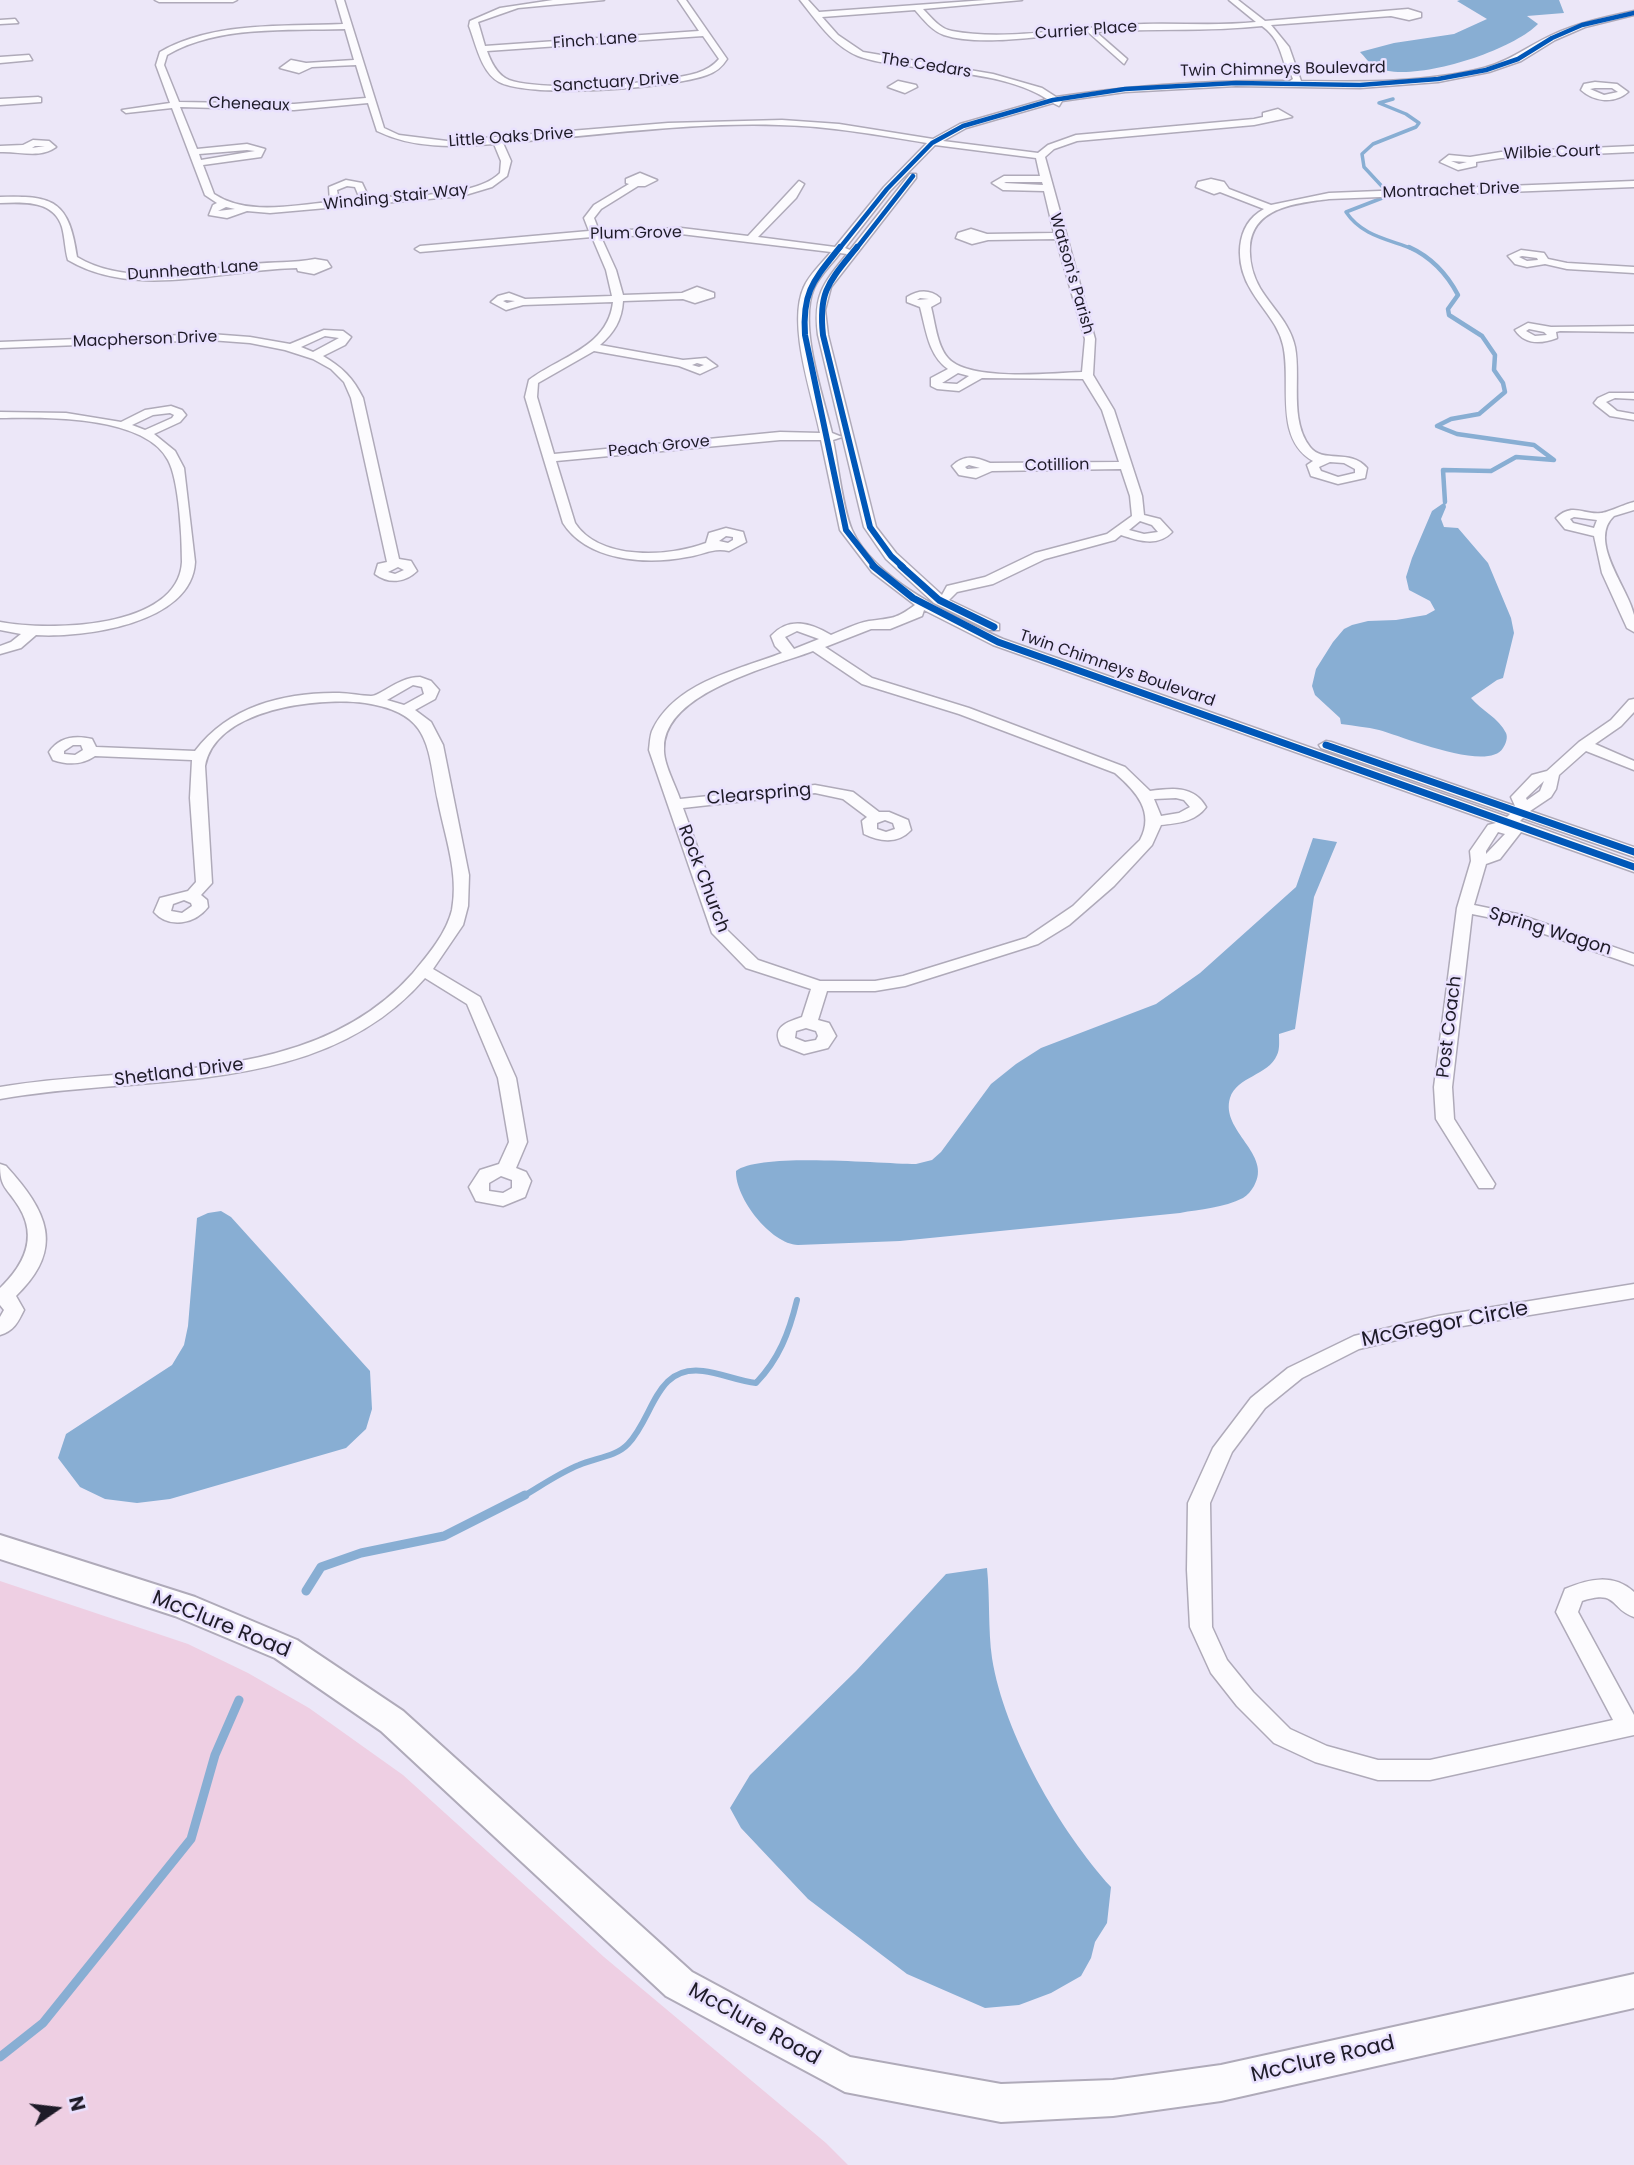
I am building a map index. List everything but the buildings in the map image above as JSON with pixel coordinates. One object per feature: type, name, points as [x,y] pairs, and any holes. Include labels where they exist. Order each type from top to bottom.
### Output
[{"type":"street","points":[[159,0],[233,0]]},
{"type":"street","name":"Little Oaks Drive","points":[[340,0],[380,129],[388,136],[401,141],[426,144],[689,123],[780,122]]},
{"type":"street","name":"Sanctuary Drive","points":[[600,0],[502,4],[474,21],[473,26],[493,73],[503,81],[525,87],[560,88],[690,78],[720,65],[723,59],[682,0]]},
{"type":"street","name":"The Cedars","points":[[804,0],[835,37],[850,49],[883,60],[918,67],[982,75],[1028,88],[1040,97],[1055,101]]},
{"type":"street","points":[[817,15],[1018,0]]},
{"type":"street","points":[[1233,0],[1281,40],[1290,68],[1287,72],[1289,79],[1294,84]]},
{"type":"street","name":"Currier Place","points":[[917,8],[937,28],[963,36],[996,37],[1144,26],[1221,28],[1321,17],[1394,13]]},
{"type":"street","name":"Twin Chimneys Boulevard","points":[[1634,13],[1582,25],[1552,38],[1518,59],[1486,70],[1405,82],[1360,85],[1175,85],[1055,101],[963,126],[887,189],[809,286],[803,309],[805,335],[846,530],[855,545],[879,572],[919,607],[998,642],[1515,818],[1634,852]]},
{"type":"street","name":"Twin Chimneys Boulevard","points":[[1294,84],[1364,90],[1411,87],[1499,74],[1528,65],[1564,41],[1593,28],[1634,18]]},
{"type":"street","points":[[0,22],[15,21]]},
{"type":"street","name":"Winding Stair Way","points":[[348,26],[226,34],[195,39],[168,50],[159,60],[210,195],[224,204],[270,210],[446,195],[496,181],[506,168],[496,140]]},
{"type":"street","points":[[1091,31],[1124,61]]},
{"type":"street","name":"Finch Lane","points":[[483,50],[706,33]]},
{"type":"street","points":[[0,60],[29,58]]},
{"type":"street","points":[[308,65],[359,62]]},
{"type":"street","points":[[904,83],[918,67]]},
{"type":"street","points":[[1623,90],[1634,90]]},
{"type":"street","points":[[0,103],[38,100]]},
{"type":"street","name":"Cheneaux","points":[[126,110],[174,104],[294,107],[371,100]]},
{"type":"street","name":"Little Oaks Drive","points":[[809,124],[810,118],[797,113],[782,117],[777,127],[787,132],[797,132],[809,124],[892,135],[920,144],[939,144],[958,151],[1040,156]]},
{"type":"street","points":[[1040,156],[1051,147],[1076,138],[1254,122],[1270,118]]},
{"type":"street","name":"Twin Chimneys Boulevard","points":[[939,144],[826,287],[820,310],[823,335],[870,527],[891,556],[944,598],[1009,635],[1515,818],[1634,867]]},
{"type":"street","points":[[192,152],[247,147],[260,149],[258,155],[196,163]]},
{"type":"street","points":[[0,149],[24,148]]},
{"type":"street","name":"Wilbie Court","points":[[1470,160],[1501,155],[1634,149]]},
{"type":"street","name":"Watson's Parish","points":[[1040,156],[1090,339],[1087,375]]},
{"type":"street","points":[[752,238],[793,196],[792,181]]},
{"type":"street","points":[[335,205],[332,189],[346,183],[359,185],[366,202]]},
{"type":"street","points":[[635,184],[591,213],[589,218],[610,266],[620,298],[616,321],[592,347],[542,374],[531,386],[531,397],[572,529],[585,541],[636,555],[680,555],[714,545]]},
{"type":"street","name":"Montrachet Drive","points":[[1321,460],[1305,450],[1296,432],[1286,334],[1249,275],[1246,230],[1255,217],[1270,208],[1306,198],[1634,184]]},
{"type":"street","points":[[1222,190],[1270,208]]},
{"type":"street","points":[[0,200],[32,201],[57,210],[63,216],[72,258],[84,268],[68,274]]},
{"type":"street","name":"Winding Stair Way","points":[[224,204],[216,207],[212,213],[227,215],[247,208]]},
{"type":"street","name":"Plum Grove","points":[[419,249],[594,234],[681,231],[852,252]]},
{"type":"street","points":[[985,237],[1060,236]]},
{"type":"street","points":[[1544,261],[1567,266],[1634,270]]},
{"type":"street","name":"Dunnheath Lane","points":[[84,268],[96,272],[139,276],[303,265]]},
{"type":"street","points":[[522,302],[684,296]]},
{"type":"street","points":[[925,304],[939,353],[943,361],[956,369],[978,375],[1087,375],[1108,410],[1136,496],[1138,517]]},
{"type":"street","points":[[1550,330],[1634,329]]},
{"type":"street","points":[[290,349],[324,333],[333,332],[346,337],[341,343],[313,356]]},
{"type":"street","name":"Macpherson Drive","points":[[0,345],[210,337],[264,342],[313,356],[339,369],[355,388],[394,564]]},
{"type":"street","points":[[592,347],[684,365]]},
{"type":"street","points":[[956,369],[935,380],[937,386],[959,388],[978,375]]},
{"type":"street","points":[[1634,396],[1613,395],[1600,403],[1614,414],[1634,417]]},
{"type":"street","points":[[122,426],[154,410],[171,409],[180,415],[176,420],[145,435]]},
{"type":"street","points":[[0,415],[66,415],[122,426],[145,435],[170,453],[181,474],[189,570],[181,586],[157,607],[128,620],[62,632],[31,632],[0,627]]},
{"type":"street","name":"Peach Grove","points":[[551,458],[700,442],[767,439],[813,441],[826,437],[849,437]]},
{"type":"street","name":"Cotillion","points":[[986,467],[1127,466]]},
{"type":"street","points":[[1598,533],[1569,526],[1562,518],[1570,513],[1604,518],[1634,506]]},
{"type":"street","points":[[1121,531],[1144,538],[1162,537],[1166,533],[1164,527],[1156,522],[1138,517]]},
{"type":"street","points":[[919,607],[986,588],[988,581],[1022,562],[1087,544],[1121,531],[1138,517]]},
{"type":"street","points":[[1604,518],[1598,533],[1601,551],[1634,628]]},
{"type":"street","name":"Rock Church","points":[[919,607],[917,613],[885,626],[870,625],[707,685],[678,705],[659,730],[656,750],[674,804],[720,933],[736,950],[760,969],[820,986],[874,986],[905,981],[1032,940],[1051,931],[1134,857],[1147,842],[1153,821]]},
{"type":"street","points":[[792,654],[782,646],[778,636],[785,629],[804,627],[830,640]]},
{"type":"street","points":[[0,650],[16,645],[31,632]]},
{"type":"street","points":[[815,646],[867,681],[964,711],[1112,766],[1141,788],[1153,812],[1153,821],[1187,816],[1195,813],[1198,807],[1190,796],[1178,793],[1146,796]]},
{"type":"street","points":[[377,701],[405,683],[421,681],[429,684],[432,690],[430,696],[405,710]]},
{"type":"street","name":"Shetland Drive","points":[[0,1093],[75,1082],[164,1078],[216,1072],[284,1056],[336,1036],[380,1013],[425,971],[459,915],[461,882],[433,740],[429,730],[405,710],[377,701],[327,695],[286,702],[251,713],[219,732],[200,756]]},
{"type":"street","points":[[1515,818],[1539,802],[1552,785],[1552,774],[1584,745],[1616,723],[1634,703]]},
{"type":"street","points":[[1584,745],[1634,766]]},
{"type":"street","points":[[91,751],[200,756],[198,778],[204,883],[192,896]]},
{"type":"street","name":"Clearspring","points":[[674,804],[815,789],[848,795],[877,817]]},
{"type":"street","name":"Post Coach","points":[[1486,1184],[1445,1119],[1443,1087],[1465,908],[1479,861],[1495,856],[1514,833],[1515,818]]},
{"type":"street","name":"Spring Wagon","points":[[1465,908],[1511,917],[1634,960]]},
{"type":"street","points":[[425,971],[474,1001],[507,1079],[518,1142],[506,1170]]},
{"type":"street","points":[[809,1022],[820,986]]},
{"type":"street","points":[[0,1170],[28,1201],[36,1220],[37,1240],[28,1270],[1,1298],[9,1300],[14,1310],[9,1321],[0,1328]]},
{"type":"street","name":"McGregor Circle","points":[[1631,1725],[1430,1770],[1378,1770],[1323,1755],[1282,1736],[1245,1699],[1219,1666],[1201,1627],[1198,1570],[1199,1503],[1223,1448],[1258,1403],[1296,1373],[1354,1343],[1438,1323],[1634,1291]]},
{"type":"street","name":"McClure Road","points":[[0,1547],[184,1606],[286,1649],[392,1721],[678,1984],[845,2074],[1001,2103],[1113,2098],[1221,2083],[1634,1991]]},
{"type":"street","points":[[1631,1725],[1567,1612],[1573,1595],[1593,1586],[1613,1590],[1628,1598],[1634,1608]]},
{"type":"shaded area","points":[[0,1581],[188,1644],[248,1673],[309,1708],[403,1775],[604,1957],[826,2143],[848,2165],[0,2165]]},
{"type":"water","points":[[1559,0],[1564,13],[1527,16],[1538,24],[1506,45],[1435,68],[1412,72],[1391,71],[1375,67],[1360,52],[1394,43],[1454,34],[1487,19],[1457,1]]},
{"type":"water","points":[[1445,502],[1446,507],[1441,519],[1444,527],[1458,528],[1488,563],[1511,618],[1514,633],[1503,678],[1471,698],[1499,723],[1506,733],[1503,748],[1494,755],[1463,755],[1379,730],[1341,724],[1340,718],[1315,695],[1312,686],[1316,669],[1344,629],[1368,621],[1426,615],[1435,610],[1430,601],[1409,590],[1406,577],[1432,511]]},
{"type":"water","points":[[1313,838],[1337,842],[1314,897],[1295,1029],[1279,1034],[1279,1050],[1273,1062],[1239,1085],[1230,1098],[1232,1121],[1257,1163],[1258,1174],[1254,1186],[1243,1198],[1220,1206],[1180,1213],[900,1241],[798,1245],[777,1237],[756,1218],[748,1206],[741,1194],[736,1171],[749,1165],[794,1160],[916,1164],[932,1160],[941,1152],[991,1084],[1016,1064],[1041,1048],[1156,1004],[1200,973],[1296,887]]},
{"type":"water","points":[[221,1211],[231,1217],[370,1371],[372,1409],[366,1429],[346,1448],[170,1499],[137,1503],[105,1499],[80,1487],[58,1458],[66,1434],[172,1365],[184,1345],[188,1326],[197,1218]]},
{"type":"water","points":[[987,1568],[992,1658],[1008,1718],[1021,1749],[1054,1810],[1111,1887],[1107,1923],[1095,1942],[1091,1958],[1081,1976],[1051,1993],[1019,2005],[985,2008],[907,1974],[808,1899],[741,1828],[730,1808],[750,1775],[856,1671],[946,1574]]},
{"type":"waterway","points":[[1393,99],[1379,103],[1406,114],[1419,123],[1416,127],[1373,144],[1362,154],[1364,167],[1390,195],[1346,212],[1368,232],[1413,249]]},
{"type":"waterway","points":[[1409,247],[1413,249]]},
{"type":"waterway","points":[[1413,249],[1431,261],[1454,287],[1458,295],[1448,309],[1449,315],[1482,336],[1495,355],[1494,370],[1503,383],[1505,392],[1479,414],[1451,419],[1437,426],[1457,434],[1534,445],[1554,460],[1516,457],[1491,471],[1443,470],[1445,502]]},
{"type":"waterway","points":[[522,1497],[572,1468],[611,1455],[623,1448],[637,1433],[657,1395],[675,1376],[687,1371],[703,1371],[756,1383],[771,1365],[782,1345],[797,1300]]},
{"type":"waterway","points":[[306,1591],[321,1567],[361,1553],[444,1536],[525,1495]]},
{"type":"waterway","points":[[0,2057],[43,2023],[191,1839],[215,1755],[239,1700]]},
{"type":"cycle path","points":[[1634,13],[1582,25],[1552,38],[1518,59],[1486,70],[1438,79],[1360,85],[1236,83],[1125,89],[1053,100],[963,126],[932,143],[887,189],[809,286],[803,309],[805,335],[846,530],[876,569],[913,598],[998,642],[1634,867]]},
{"type":"cycle path","points":[[913,176],[826,287],[820,310],[823,335],[870,527],[891,556],[939,600],[994,627]]},
{"type":"cycle path","points":[[1326,745],[1634,852]]}]
